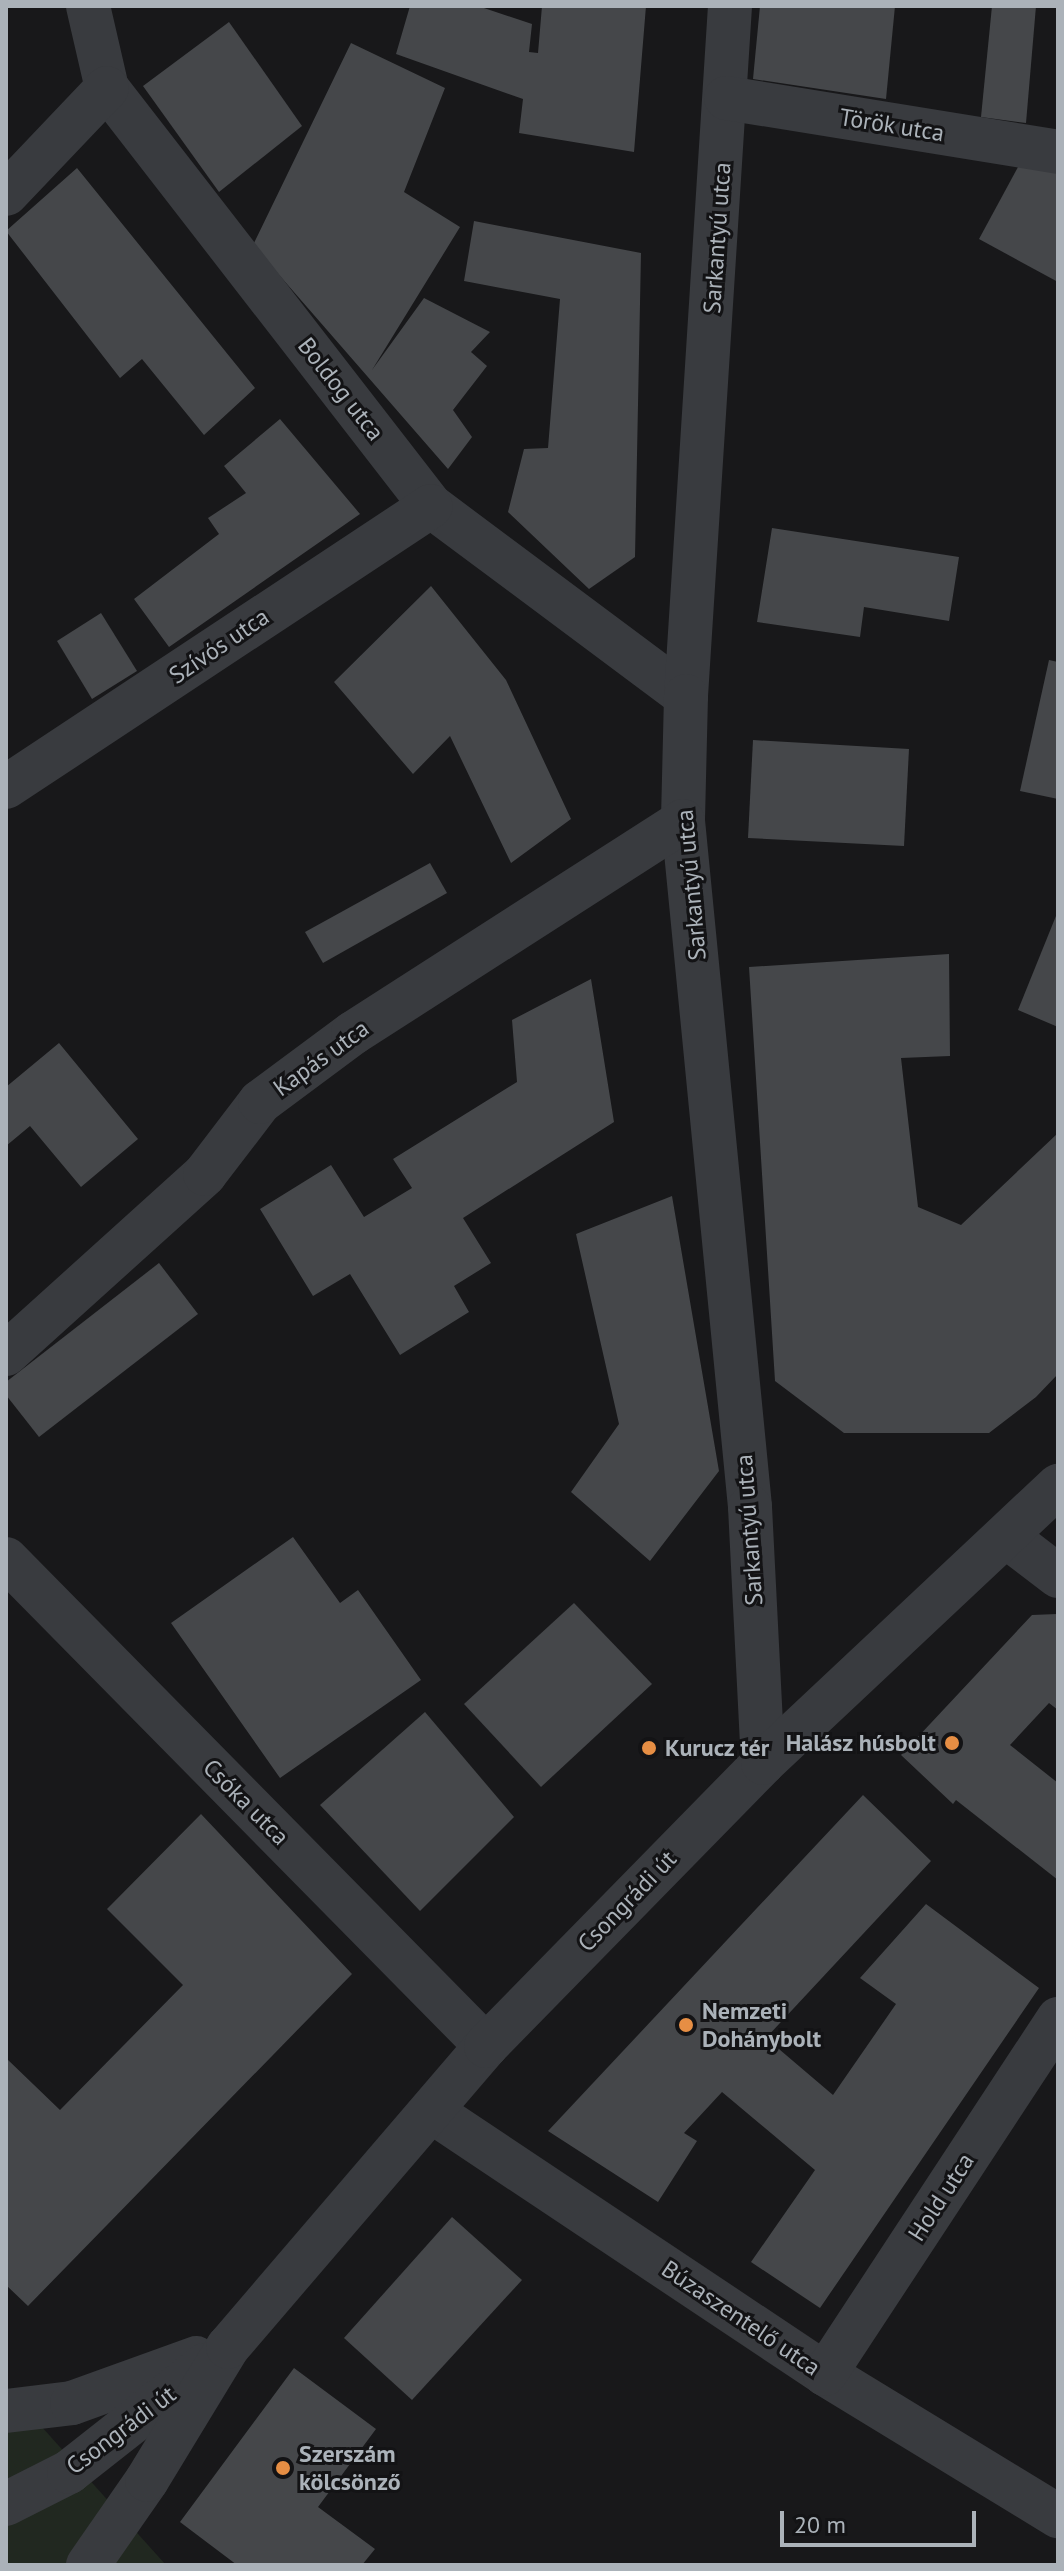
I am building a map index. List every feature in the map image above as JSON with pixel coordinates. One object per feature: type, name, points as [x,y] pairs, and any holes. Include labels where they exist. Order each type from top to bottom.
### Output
[{"type":"street","name":"Boldog utca","points":[[88,6],[107,88],[431,506],[686,696]]},
{"type":"street","name":"Sarkantyú utca","points":[[730,6],[686,696],[683,821],[750,1507],[763,1763]]},
{"type":"street","points":[[6,194],[107,88]]},
{"type":"street","name":"Török utca","points":[[726,98],[1058,152]]},
{"type":"street","name":"Szívós utca","points":[[6,787],[431,506]]},
{"type":"street","name":"Kapás utca","points":[[6,1354],[205,1174],[260,1102],[353,1033],[683,821]]},
{"type":"street","name":"Csongrádi út","points":[[88,2565],[147,2480],[228,2347],[486,2046],[763,1763],[1058,1486]]},
{"type":"street","points":[[1007,1537],[1058,1576]]},
{"type":"street","name":"Csóka utca","points":[[6,1559],[486,2046]]},
{"type":"street","name":"Hold utca","points":[[825,2374],[1058,2019]]},
{"type":"street","name":"Búzaszentelő utca","points":[[431,2111],[825,2374],[1058,2516]]},
{"type":"street","name":"Csongrádi út","points":[[6,2411],[72,2403],[228,2347]]},
{"type":"street","name":"Csongrádi út","points":[[6,2504],[69,2472],[228,2347]]},
{"type":"shaded area","points":[[6,2387],[166,2565],[6,2565]]},
{"type":"building","points":[[410,6],[478,6],[532,24],[529,52],[538,53],[542,6],[646,6],[634,152],[519,133],[523,99],[396,54]]},
{"type":"building","points":[[760,6],[895,6],[886,99],[753,79]]},
{"type":"building","points":[[992,6],[1036,6],[1026,123],[981,117]]},
{"type":"building","points":[[229,22],[302,126],[219,192],[143,86]]},
{"type":"building","points":[[351,43],[445,88],[404,192],[460,227],[372,370],[424,298],[490,332],[471,352],[487,366],[453,410],[472,437],[448,469],[253,245]]},
{"type":"building","points":[[1025,154],[1058,172],[1058,282],[979,239]]},
{"type":"building","points":[[77,168],[255,388],[204,435],[142,359],[120,378],[6,231]]},
{"type":"building","points":[[474,221],[641,253],[635,557],[589,589],[508,512],[524,449],[548,448],[560,299],[464,281]]},
{"type":"building","points":[[280,419],[360,514],[169,647],[134,599],[219,534],[208,518],[246,493],[224,466]]},
{"type":"building","points":[[772,528],[959,557],[949,621],[864,607],[860,637],[757,622]]},
{"type":"building","points":[[431,586],[506,680],[571,819],[511,863],[450,736],[413,774],[334,682]]},
{"type":"building","points":[[101,613],[137,671],[92,699],[57,641]]},
{"type":"building","points":[[1049,660],[1058,662],[1058,799],[1020,791]]},
{"type":"building","points":[[753,740],[909,749],[904,846],[748,838]]},
{"type":"building","points":[[430,863],[447,893],[323,963],[305,932]]},
{"type":"building","points":[[1058,911],[1058,1027],[1018,1010]]},
{"type":"building","points":[[949,954],[950,1056],[901,1058],[918,1207],[961,1225],[1058,1133],[1058,1374],[1036,1397],[989,1433],[844,1433],[775,1381],[749,967]]},
{"type":"building","points":[[591,979],[614,1122],[463,1218],[491,1263],[454,1286],[469,1312],[400,1355],[350,1274],[313,1296],[260,1209],[331,1165],[364,1217],[412,1188],[393,1159],[517,1082],[512,1020]]},
{"type":"building","points":[[59,1043],[138,1139],[81,1187],[30,1126],[6,1146],[6,1087]]},
{"type":"building","points":[[672,1196],[719,1471],[650,1561],[571,1492],[619,1424],[576,1234]]},
{"type":"building","points":[[159,1263],[198,1314],[39,1437],[6,1395],[6,1382]]},
{"type":"building","points":[[293,1537],[340,1603],[358,1590],[421,1680],[280,1778],[171,1623]]},
{"type":"building","points":[[574,1603],[652,1684],[541,1787],[464,1704]]},
{"type":"building","points":[[1057,1614],[1058,1710],[1049,1703],[1010,1745],[1058,1783],[1058,1880],[956,1800],[953,1804],[901,1755],[1032,1615]]},
{"type":"building","points":[[425,1712],[514,1817],[420,1911],[320,1805]]},
{"type":"building","points":[[863,1795],[931,1861],[766,2038],[833,2095],[896,2004],[860,1978],[926,1904],[1039,1988],[820,2308],[751,2262],[815,2170],[722,2092],[684,2133],[697,2141],[658,2202],[548,2131]]},
{"type":"building","points":[[201,1814],[352,1974],[28,2306],[6,2285],[6,2058],[60,2110],[183,1985],[107,1909]]},
{"type":"building","points":[[452,2217],[522,2280],[412,2400],[344,2338]]},
{"type":"building","name":"Szerszám kölcsönző","points":[[294,2368],[376,2429],[318,2507],[375,2549],[362,2565],[237,2565],[180,2522]]},
{"type":"place","name":"Halász húsbolt","points":[[952,1743]]},
{"type":"place","name":"Kurucz tér","points":[[649,1748]]},
{"type":"place","name":"Nemzeti Dohánybolt","points":[[686,2025]]},
{"type":"place","name":"Szerszám kölcsönző","points":[[283,2468]]}]
